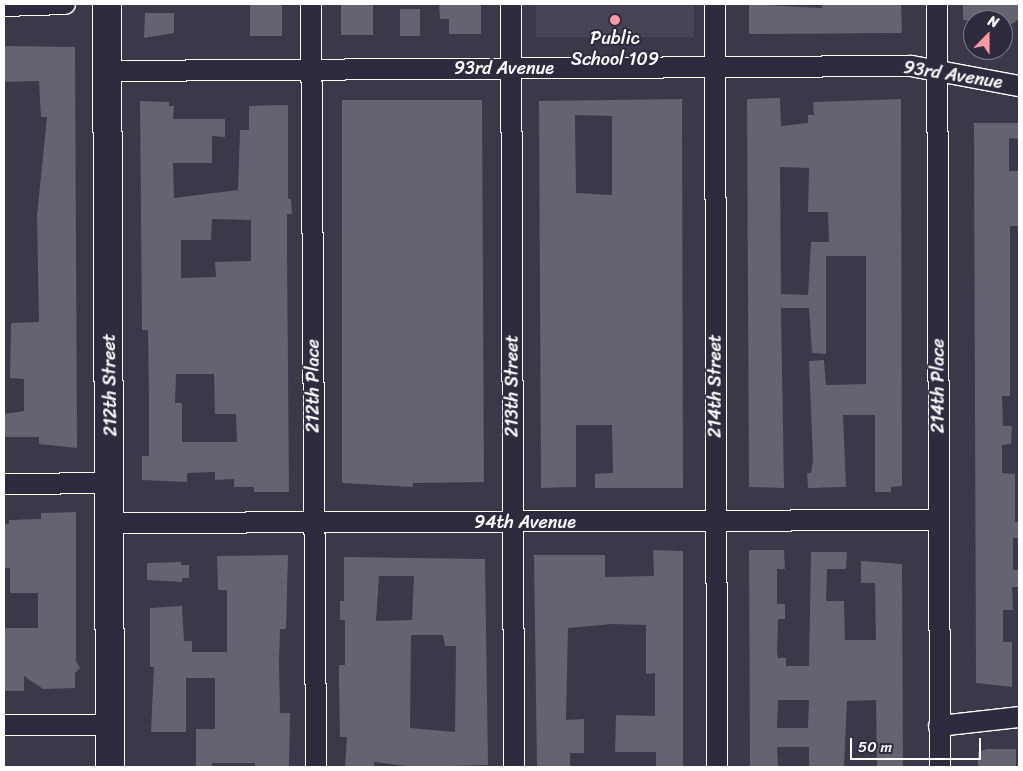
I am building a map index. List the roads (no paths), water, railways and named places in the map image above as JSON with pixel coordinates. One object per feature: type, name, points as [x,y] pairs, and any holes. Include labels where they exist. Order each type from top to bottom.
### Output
[{"type":"main road","name":"212th Street","points":[[107,4],[111,483],[110,767]]},
{"type":"street","points":[[4,6],[65,4]]},
{"type":"street","name":"212th Place","points":[[312,4],[316,767]]},
{"type":"street","name":"213th Street","points":[[511,4],[514,767]]},
{"type":"street","name":"214th Street","points":[[715,4],[717,767]]},
{"type":"street","name":"214th Place","points":[[937,4],[940,767]]},
{"type":"street","name":"93rd Avenue","points":[[107,71],[312,68],[911,66],[937,73],[1019,86]]},
{"type":"street","points":[[4,484],[111,483]]},
{"type":"street","name":"94th Avenue","points":[[111,523],[939,520]]},
{"type":"street","points":[[939,726],[1019,717]]},
{"type":"street","points":[[4,725],[110,725]]},
{"type":"place","name":"Public School 109","points":[[615,20]]}]
